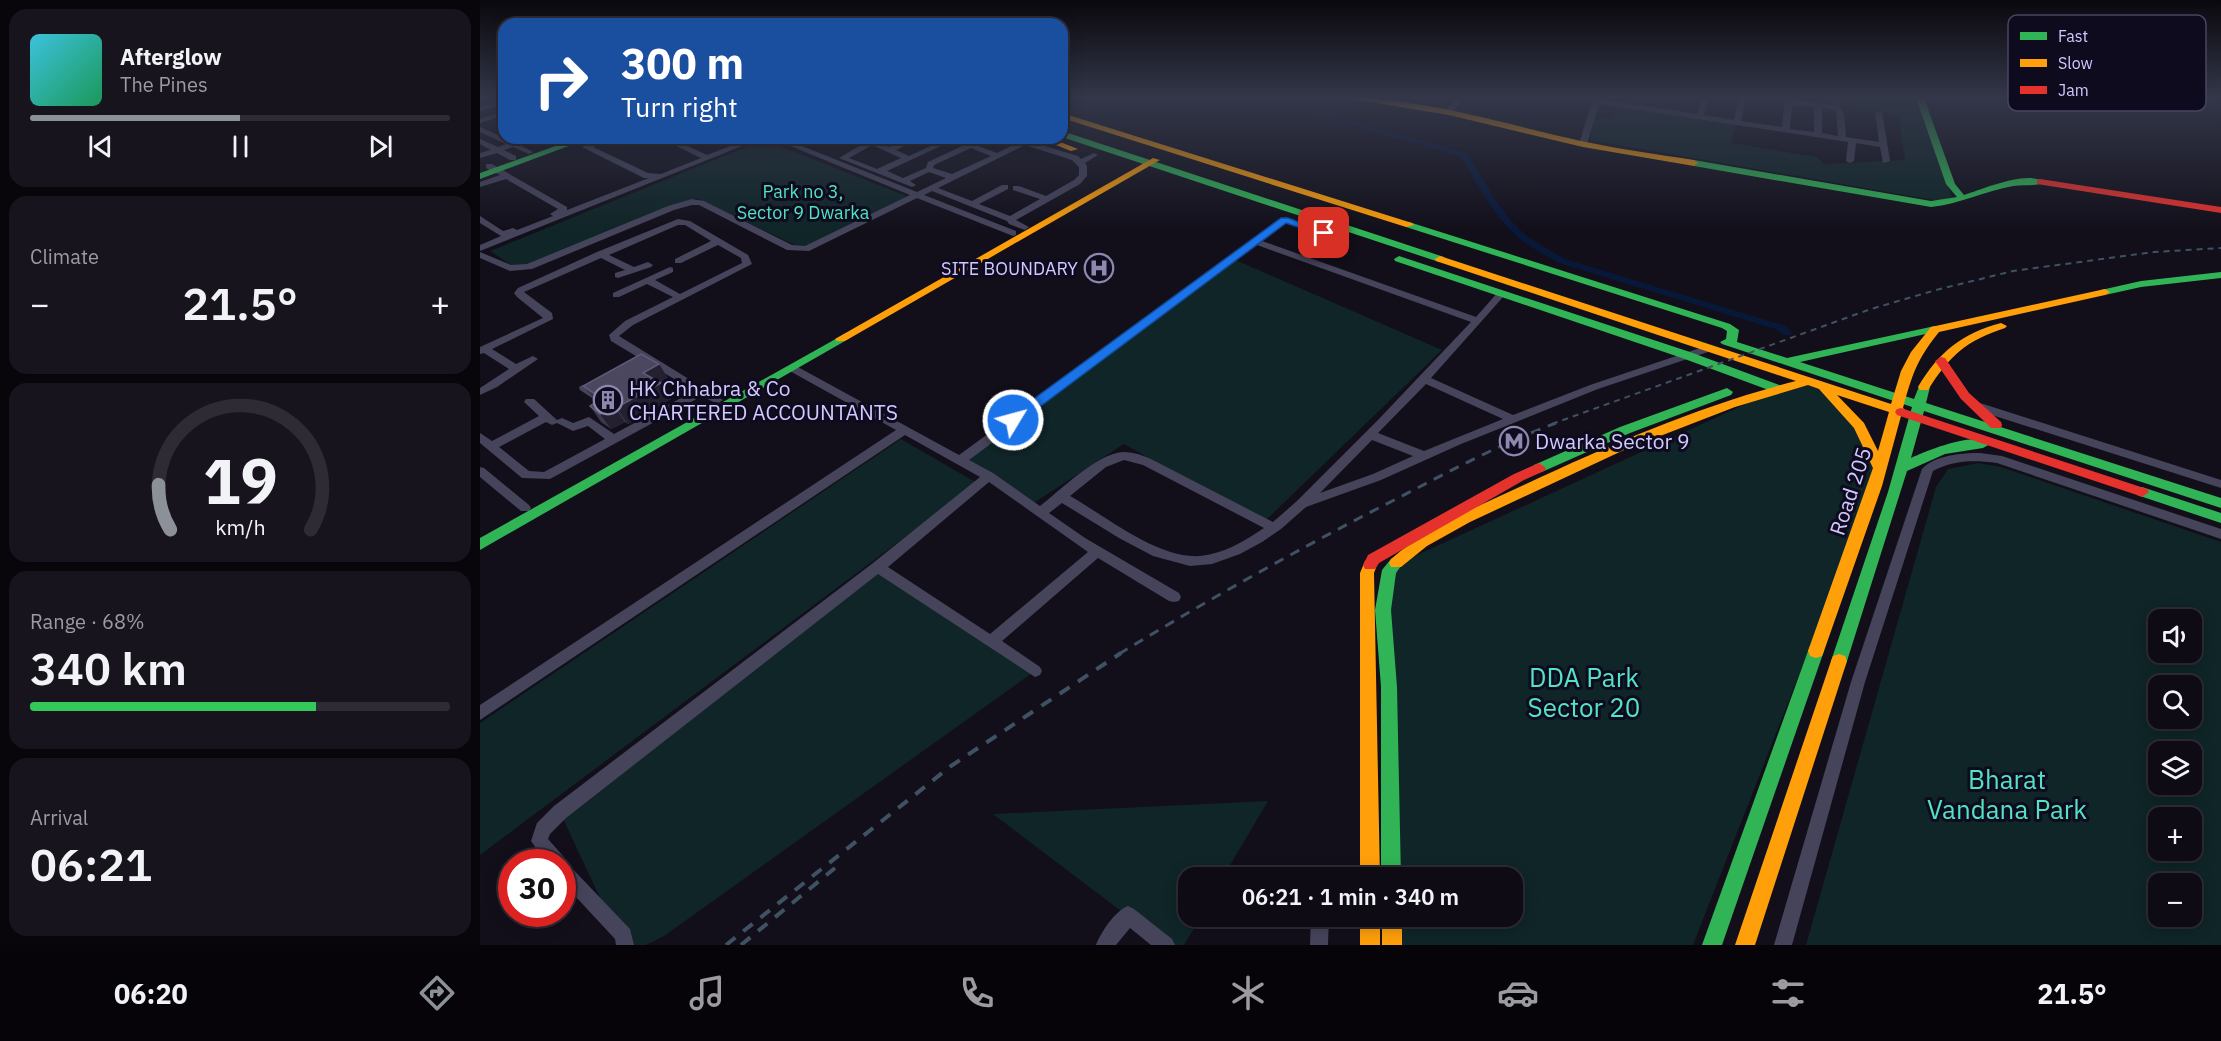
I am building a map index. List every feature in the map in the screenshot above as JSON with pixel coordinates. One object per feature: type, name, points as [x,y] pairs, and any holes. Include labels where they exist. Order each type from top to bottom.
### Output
[{"type":"street","points":[[484,142],[514,151],[543,144]]},
{"type":"street","points":[[1086,142],[1388,248],[1707,349],[1785,368],[1916,410],[2007,433],[2221,503]]},
{"type":"street","points":[[1105,142],[1146,162],[1285,220],[1388,248],[1501,294],[1686,355],[1778,389]]},
{"type":"street","points":[[1149,142],[1726,326],[1733,330],[1731,344]]},
{"type":"street","points":[[1575,142],[1906,200],[1947,204],[1998,185],[2033,181],[2221,210]]},
{"type":"street","points":[[1850,161],[1851,142]]},
{"type":"street","points":[[1864,142],[1882,145],[1886,160]]},
{"type":"street","points":[[1936,142],[1952,184],[1962,198]]},
{"type":"street","points":[[503,144],[514,151]]},
{"type":"street","points":[[480,185],[487,168],[524,144]]},
{"type":"street","points":[[514,151],[535,144]]},
{"type":"street","points":[[487,168],[566,144]]},
{"type":"street","points":[[594,144],[586,147],[651,177],[741,144]]},
{"type":"street","points":[[677,144],[705,157]]},
{"type":"street","points":[[790,144],[917,195],[1019,230]]},
{"type":"street","points":[[811,144],[832,153]]},
{"type":"street","points":[[823,157],[861,144]]},
{"type":"street","points":[[866,144],[843,158],[876,172],[908,158],[877,144]]},
{"type":"street","points":[[889,150],[903,144]]},
{"type":"street","points":[[872,177],[941,144]]},
{"type":"street","points":[[882,172],[922,188],[1013,144]]},
{"type":"street","points":[[480,255],[510,268],[530,267],[681,204],[692,202],[708,205],[790,248],[806,249],[1020,144]]},
{"type":"street","points":[[1030,144],[1081,162],[1094,156]]},
{"type":"street","points":[[1059,144],[1094,156],[1146,162],[1275,195],[1731,344],[1808,381]]},
{"type":"street","points":[[903,181],[929,165],[971,145],[994,154]]},
{"type":"street","points":[[480,246],[705,157]]},
{"type":"street","points":[[1011,219],[1081,178],[1083,166],[1081,162]]},
{"type":"street","points":[[480,533],[1019,230],[1146,162]]},
{"type":"street","points":[[480,545],[792,368],[1146,162]]},
{"type":"street","points":[[929,165],[949,176]]},
{"type":"street","points":[[480,219],[502,234],[532,225],[564,209],[487,168]]},
{"type":"street","points":[[1275,195],[1289,186]]},
{"type":"street","points":[[974,204],[1010,187],[1047,199]]},
{"type":"street","points":[[932,188],[1011,219],[1019,230]]},
{"type":"street","points":[[960,460],[1285,220]]},
{"type":"street","points":[[513,375],[482,350],[548,319],[548,315],[520,295],[521,290],[678,222],[687,223],[745,258],[747,264],[629,323],[614,335],[615,339],[648,364],[717,400]]},
{"type":"street","points":[[480,237],[484,241],[480,246]]},
{"type":"street","points":[[678,261],[718,242]]},
{"type":"street","points":[[1257,242],[1478,321]]},
{"type":"street","points":[[600,254],[631,269]]},
{"type":"street","points":[[618,275],[648,265]]},
{"type":"street","points":[[616,295],[670,270]]},
{"type":"street","points":[[1370,867],[1367,573],[1373,559],[1469,503],[1551,462],[1705,399],[1761,382],[1785,368],[1935,329],[2141,284],[2221,275]]},
{"type":"street","points":[[647,280],[681,298]]},
{"type":"street","name":"Road 205","points":[[1745,945],[1901,469],[1922,390],[1934,368],[1961,342],[1990,328],[2155,293],[2221,284]]},
{"type":"street","points":[[1060,496],[1158,552],[1187,561],[1199,561],[1224,555],[1274,528],[1304,504],[1425,379],[1501,294]]},
{"type":"street","name":"Road 205","points":[[1712,945],[1880,468],[1907,371],[1917,352],[1935,329]]},
{"type":"street","points":[[1304,504],[1377,477],[1594,387],[1707,349]]},
{"type":"street","points":[[480,392],[513,375],[532,360]]},
{"type":"street","points":[[1941,361],[1973,405],[2007,433]]},
{"type":"street","points":[[792,368],[989,476],[1096,552],[1174,597]]},
{"type":"street","points":[[1425,379],[1513,419]]},
{"type":"street","points":[[1391,867],[1391,752],[1384,594],[1389,568],[1396,560],[1437,535],[1547,479],[1711,410],[1808,381],[1825,381]]},
{"type":"street","points":[[1825,381],[1859,426],[1880,468]]},
{"type":"street","points":[[480,437],[526,475],[535,477],[555,472],[703,391]]},
{"type":"street","points":[[530,402],[554,420],[573,427],[603,414]]},
{"type":"street","points":[[1973,405],[2221,484]]},
{"type":"street","points":[[1916,410],[1997,444],[2221,518]]},
{"type":"street","points":[[491,446],[554,420]]},
{"type":"street","points":[[589,421],[614,440]]},
{"type":"street","points":[[480,713],[905,429]]},
{"type":"street","points":[[1371,435],[1424,456]]},
{"type":"street","points":[[1901,469],[1931,453],[1965,443],[1997,444]]},
{"type":"street","points":[[1040,513],[1107,461],[1127,456],[1147,462],[1274,528]]},
{"type":"street","points":[[1783,945],[1858,682],[1928,469],[1937,463],[1963,457],[1998,459],[2221,534]]},
{"type":"street","points":[[480,471],[525,508]]},
{"type":"street","points":[[545,849],[538,841],[543,829],[560,812],[878,567],[989,476]]},
{"type":"street","points":[[991,642],[1096,552]]},
{"type":"street","points":[[878,567],[1035,670]]},
{"type":"street","points":[[576,884],[624,935],[625,945]]},
{"type":"street","points":[[1105,945],[1128,915],[1166,945]]},
{"type":"street","points":[[1319,945],[1320,927]]},
{"type":"street","points":[[1370,927],[1370,945]]},
{"type":"street","points":[[1392,927],[1392,945]]},
{"type":"green space","points":[[1602,142],[1731,142],[1817,157],[1824,164],[1905,160],[1902,142],[1932,142],[1952,197],[1939,201]]},
{"type":"green space","name":"Park no 3, Sector 9 Dwarka","points":[[754,144],[774,144],[909,197],[805,250],[696,198],[520,271],[490,251]]},
{"type":"green space","points":[[1233,259],[1442,350],[1264,522],[1124,444],[1029,506],[960,460]]},
{"type":"green space","name":"DDA Park Sector 20","points":[[1808,382],[1839,403],[1880,468],[1693,945],[1394,945],[1393,927],[1523,927],[1523,867],[1392,867],[1389,568],[1778,389]]},
{"type":"green space","points":[[901,439],[977,483],[480,855],[480,723]]},
{"type":"green space","name":"Bharat Vandana Park","points":[[1978,463],[2001,467],[2221,542],[2221,945],[1806,945],[1936,487],[1948,469]]},
{"type":"green space","points":[[878,567],[1035,671],[664,936],[646,945],[622,945],[560,812]]},
{"type":"green space","points":[[1268,801],[1229,867],[1178,867],[1178,927],[1195,927],[1184,945],[1166,945],[993,814]]},
{"type":"building","points":[[641,354],[659,364],[643,373],[661,383],[616,408],[600,414],[590,406],[600,397],[583,386]]},
{"type":"waterway","points":[[1418,142],[1464,155],[1490,198],[1513,228],[1531,243],[1562,261],[1782,328],[1787,333]]},
{"type":"railway","points":[[1552,424],[1871,309],[1936,290],[2013,271],[2154,252],[2221,248]]},
{"type":"railway","points":[[1119,654],[1329,534],[1477,457],[1556,423]]},
{"type":"railway","points":[[726,945],[951,766],[1121,653]]},
{"type":"railway","points":[[741,945],[835,868]]},
{"type":"traffic: fast","points":[[1086,142],[1440,259]]},
{"type":"traffic: fast","points":[[1936,142],[1951,184],[1962,198]]},
{"type":"traffic: fast","points":[[480,176],[569,144]]},
{"type":"traffic: fast","points":[[1694,163],[1931,204],[1959,200],[2012,183],[2040,182]]},
{"type":"traffic: fast","points":[[1409,225],[1726,326],[1733,330],[1731,344]]},
{"type":"traffic: fast","points":[[1399,259],[1686,355],[1778,389]]},
{"type":"traffic: fast","points":[[2105,292],[2141,284],[2221,275]]},
{"type":"traffic: fast","points":[[1788,361],[1935,329]]},
{"type":"traffic: fast","points":[[480,545],[841,339]]},
{"type":"traffic: fast","points":[[1726,342],[2221,503]]},
{"type":"traffic: fast","points":[[1839,661],[1895,492],[1924,387]]},
{"type":"traffic: fast","points":[[1539,468],[1625,430],[1727,392]]},
{"type":"traffic: fast","points":[[1901,469],[1940,451],[1983,444]]},
{"type":"traffic: fast","points":[[2142,492],[2221,518]]},
{"type":"traffic: fast","points":[[1391,867],[1389,687],[1383,610],[1389,570],[1396,563]]},
{"type":"traffic: fast","points":[[1712,945],[1816,651]]},
{"type":"traffic: slow","points":[[1147,142],[1409,225]]},
{"type":"traffic: slow","points":[[1575,142],[1694,163]]},
{"type":"traffic: slow","points":[[1059,144],[1074,149]]},
{"type":"traffic: slow","points":[[841,339],[1156,160]]},
{"type":"traffic: slow","points":[[1440,259],[1901,412]]},
{"type":"traffic: slow","points":[[1816,651],[1875,486],[1907,371],[1917,352],[1935,329],[2105,292]]},
{"type":"traffic: slow","points":[[1924,387],[1931,374],[1955,347],[1976,335],[2001,326]]},
{"type":"traffic: slow","points":[[1396,563],[1408,552],[1450,526],[1619,447],[1693,417],[1807,382]]},
{"type":"traffic: slow","points":[[1825,390],[1859,426],[1880,468]]},
{"type":"traffic: slow","points":[[1370,565],[1367,573],[1370,867]]},
{"type":"traffic: slow","points":[[1745,945],[1839,661]]},
{"type":"traffic: slow","points":[[1370,927],[1370,945]]},
{"type":"traffic: slow","points":[[1392,927],[1392,945]]},
{"type":"traffic: jam","points":[[2040,182],[2221,210]]},
{"type":"traffic: jam","points":[[1941,361],[1965,396],[1996,425]]},
{"type":"traffic: jam","points":[[1901,412],[2142,492]]},
{"type":"traffic: jam","points":[[1370,565],[1373,559],[1539,468]]},
{"type":"place","name":"SITE BOUNDARY","points":[[1099,268]]},
{"type":"place","name":"HK Chhabra & Co CHARTERED ACCOUNTANTS","points":[[608,400]]},
{"type":"place","name":"Dwarka Sector 9","points":[[1514,441]]},
{"type":"route","points":[[1013,420],[1285,220],[1324,233]]}]
